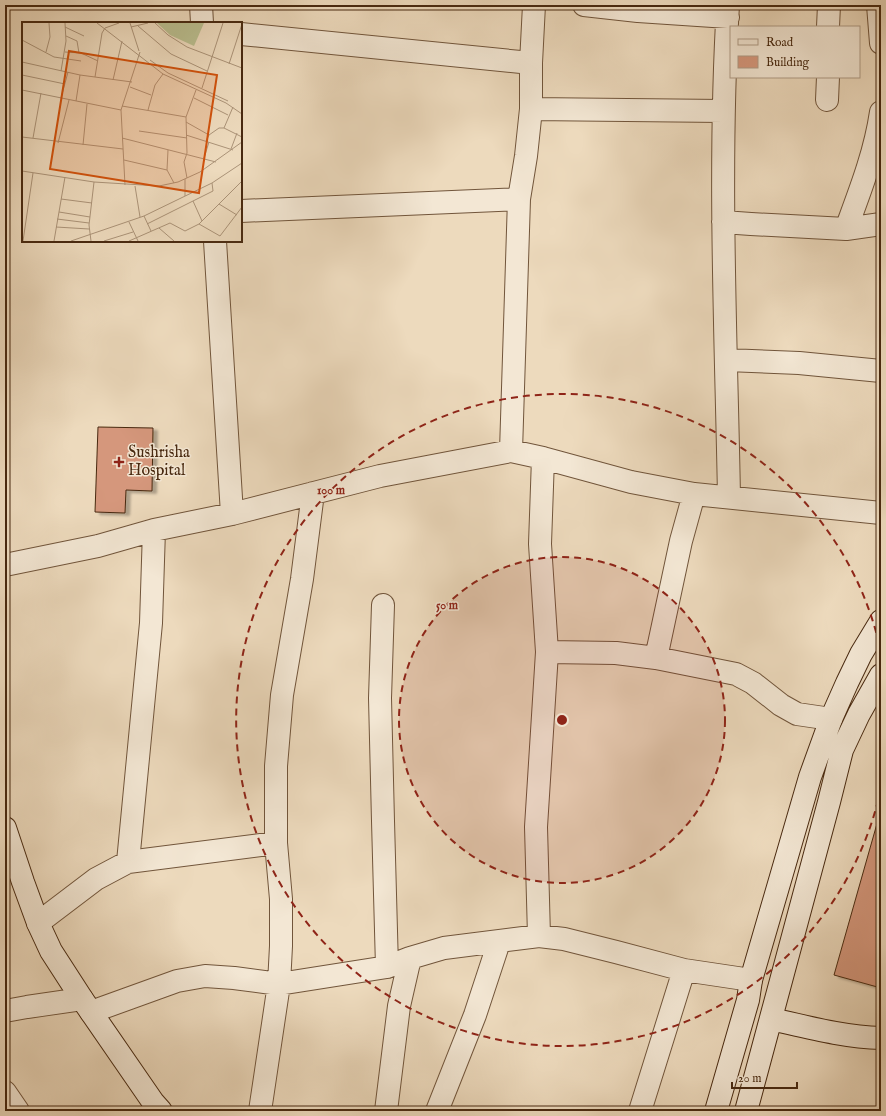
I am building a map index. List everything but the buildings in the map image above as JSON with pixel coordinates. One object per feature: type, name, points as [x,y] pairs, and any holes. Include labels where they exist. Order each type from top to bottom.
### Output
[{"type":"street","points":[[201,5],[202,22]]},
{"type":"street","points":[[511,450],[519,199],[526,156],[531,109],[531,63],[534,5]]},
{"type":"street","points":[[584,5],[728,11],[724,112],[723,222],[729,497]]},
{"type":"street","points":[[828,26],[829,5]]},
{"type":"street","points":[[878,5],[881,43]]},
{"type":"street","points":[[242,34],[531,63]]},
{"type":"street","points":[[827,100],[828,78]]},
{"type":"street","points":[[531,109],[724,112]]},
{"type":"street","points":[[846,229],[868,169],[881,112]]},
{"type":"street","points":[[242,211],[519,199]]},
{"type":"street","points":[[723,222],[846,229],[881,224]]},
{"type":"street","points":[[215,242],[232,514]]},
{"type":"street","points":[[727,360],[799,363],[868,371],[881,371]]},
{"type":"street","points":[[5,565],[98,546],[154,530],[232,514],[380,476],[511,450],[631,482],[694,494],[881,514]]},
{"type":"street","points":[[539,936],[536,827],[547,652],[540,544],[543,458]]},
{"type":"street","points":[[260,1111],[279,984],[281,899],[276,843],[276,766],[282,695],[302,579],[314,493]]},
{"type":"street","points":[[656,658],[681,541],[694,494]]},
{"type":"street","points":[[128,862],[151,624],[154,530]]},
{"type":"street","points":[[382,605],[380,698],[387,968]]},
{"type":"street","points":[[716,1111],[748,1000],[751,980],[805,791],[831,719],[846,683],[881,621]]},
{"type":"street","points":[[547,652],[616,653],[656,658],[736,674],[753,683],[781,705],[797,714],[831,719]]},
{"type":"street","points":[[746,1111],[842,750],[859,714],[881,675]]},
{"type":"street","points":[[5,828],[38,923],[51,951],[86,1005],[153,1102],[161,1111]]},
{"type":"street","points":[[38,923],[96,879],[128,862],[276,843]]},
{"type":"street","points":[[5,1011],[27,1006],[86,1005],[177,981],[205,976],[279,984],[387,968],[410,958],[444,948],[539,936],[564,939],[684,970],[751,980]]},
{"type":"street","points":[[437,1111],[475,1015],[499,942]]},
{"type":"street","points":[[386,1111],[399,1006],[410,958]]},
{"type":"street","points":[[640,1111],[684,970]]},
{"type":"street","points":[[771,1019],[830,1031],[881,1038]]},
{"type":"street","points":[[5,1092],[18,1111]]},
{"type":"place","name":"Sushrisha Hospital","points":[[119,462]]}]
